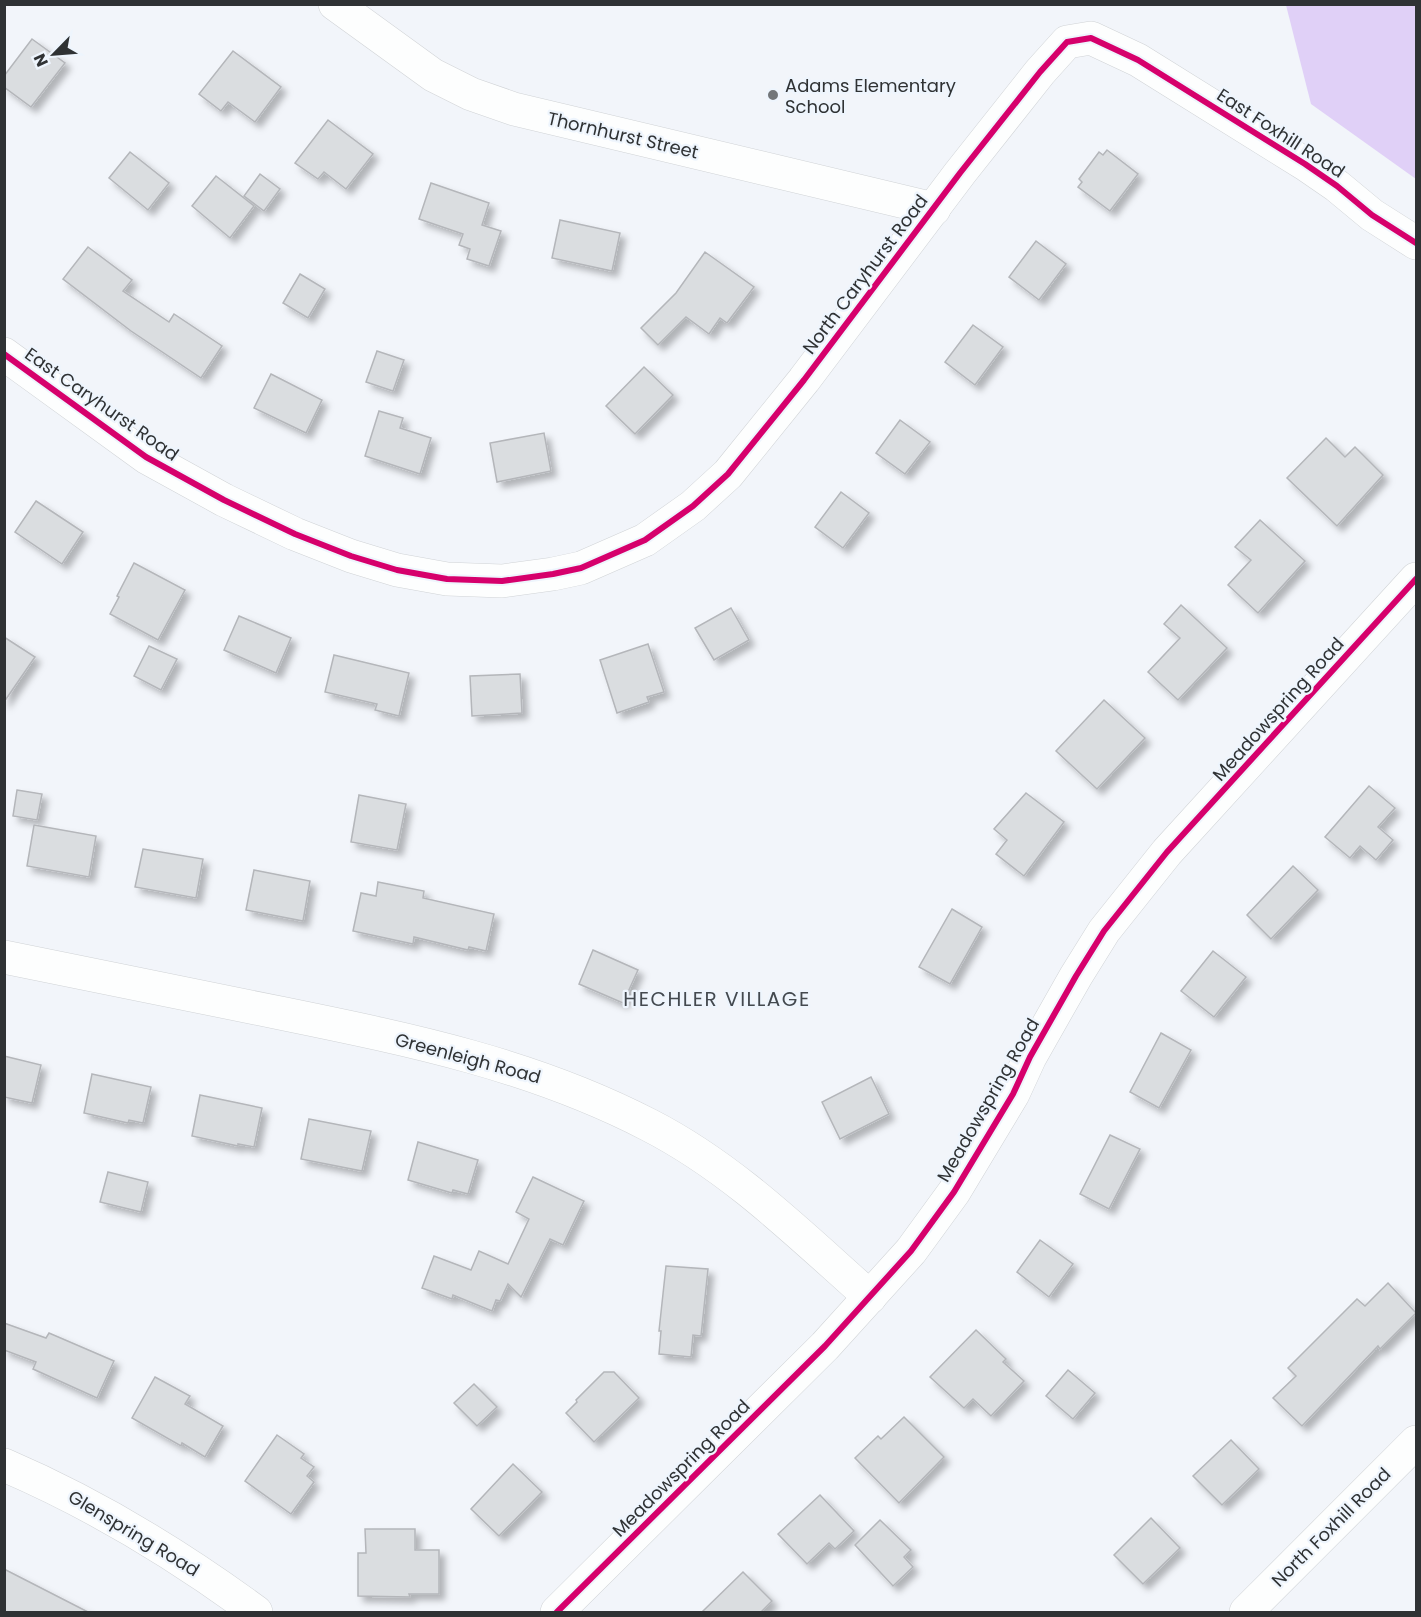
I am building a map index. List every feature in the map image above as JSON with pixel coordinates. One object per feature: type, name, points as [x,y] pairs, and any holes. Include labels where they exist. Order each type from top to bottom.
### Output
[{"type":"street","name":"Thornhurst Street","points":[[335,4],[433,75],[471,94],[514,109],[934,209]]},
{"type":"street","name":"North Caryhurst Road","points":[[626,548],[645,540],[693,506],[728,474],[804,380],[960,173],[1040,72],[1067,42],[1091,38],[1125,53]]},
{"type":"street","name":"East Foxhill Road","points":[[1125,53],[1305,164],[1337,186],[1372,215],[1416,243]]},
{"type":"street","name":"East Caryhurst Road","points":[[4,354],[146,457],[185,479],[295,534],[397,570],[447,579],[502,581],[581,568],[626,548]]},
{"type":"street","name":"Meadowspring Road","points":[[557,1612],[825,1346],[911,1251],[954,1192],[1013,1094],[1030,1057],[1104,931],[1175,843],[1416,579]]},
{"type":"street","name":"Greenleigh Road","points":[[4,957],[381,1034],[469,1055],[574,1090],[650,1125],[694,1151],[763,1201],[870,1297]]},
{"type":"street","name":"North Foxhill Road","points":[[1246,1612],[1416,1442]]},
{"type":"street","name":"Glenspring Road","points":[[4,1465],[47,1483],[109,1514],[160,1545],[256,1612]]},
{"type":"shaded area","points":[[1286,5],[1416,5],[1416,179],[1311,104]]},
{"type":"building","points":[[32,39],[65,63],[31,107],[4,87],[4,76]]},
{"type":"building","points":[[233,51],[281,87],[255,122],[228,102],[221,111],[199,94]]},
{"type":"building","points":[[328,120],[373,154],[346,189],[324,172],[318,179],[295,163]]},
{"type":"building","points":[[1107,150],[1138,174],[1110,211],[1078,187],[1082,182],[1079,179],[1099,152],[1103,155]]},
{"type":"building","points":[[130,152],[169,183],[148,210],[109,178]]},
{"type":"building","points":[[260,174],[280,189],[264,211],[244,196]]},
{"type":"building","points":[[216,176],[254,206],[230,238],[192,206]]},
{"type":"building","points":[[431,183],[489,203],[482,225],[501,231],[489,266],[467,259],[470,249],[459,245],[463,234],[419,219]]},
{"type":"building","points":[[560,220],[620,233],[612,271],[552,258]]},
{"type":"building","points":[[1036,241],[1066,264],[1039,300],[1009,277]]},
{"type":"building","points":[[88,247],[132,280],[123,291],[169,322],[174,314],[222,346],[201,378],[131,331],[63,279]]},
{"type":"building","points":[[705,252],[754,287],[727,323],[720,318],[709,334],[686,317],[658,345],[641,328],[676,293]]},
{"type":"building","points":[[300,274],[325,289],[308,318],[283,303]]},
{"type":"building","points":[[973,325],[1003,347],[975,385],[945,362]]},
{"type":"building","points":[[377,351],[404,360],[393,391],[366,382]]},
{"type":"building","points":[[644,367],[673,395],[635,434],[606,406]]},
{"type":"building","points":[[271,374],[322,400],[306,433],[254,408]]},
{"type":"building","points":[[379,411],[403,418],[400,428],[431,438],[420,474],[365,456]]},
{"type":"building","points":[[900,420],[930,442],[905,474],[876,453]]},
{"type":"building","points":[[544,433],[551,471],[497,482],[490,443]]},
{"type":"building","points":[[1326,438],[1345,457],[1355,447],[1383,475],[1337,526],[1287,478]]},
{"type":"building","points":[[841,492],[869,513],[843,548],[815,527]]},
{"type":"building","points":[[36,501],[83,532],[62,564],[15,532]]},
{"type":"building","points":[[1260,520],[1305,561],[1258,613],[1228,585],[1251,560],[1235,547]]},
{"type":"building","points":[[134,563],[185,590],[158,640],[110,614]]},
{"type":"building","points":[[1181,605],[1227,648],[1178,700],[1148,672],[1180,638],[1164,624]]},
{"type":"building","points":[[731,608],[749,640],[714,660],[695,628]]},
{"type":"building","points":[[239,616],[291,638],[276,673],[224,650]]},
{"type":"building","points":[[4,637],[35,657],[4,702]]},
{"type":"building","points":[[648,644],[664,692],[647,697],[649,702],[617,713],[600,660]]},
{"type":"building","points":[[149,646],[177,659],[161,690],[134,676]]},
{"type":"building","points":[[334,655],[409,673],[399,716],[375,710],[377,704],[325,692]]},
{"type":"building","points":[[520,674],[522,713],[472,716],[470,676]]},
{"type":"building","points":[[1104,700],[1145,738],[1097,789],[1056,751]]},
{"type":"building","points":[[1369,786],[1395,808],[1378,827],[1393,840],[1376,860],[1360,846],[1350,858],[1325,837]]},
{"type":"building","points":[[17,790],[42,794],[37,820],[13,816]]},
{"type":"building","points":[[1026,793],[1064,822],[1024,876],[996,854],[1007,840],[994,829]]},
{"type":"building","points":[[359,795],[406,804],[397,850],[351,842]]},
{"type":"building","points":[[34,825],[96,836],[89,877],[27,866]]},
{"type":"building","points":[[143,849],[203,859],[196,898],[135,887]]},
{"type":"building","points":[[1293,866],[1318,890],[1271,939],[1247,915]]},
{"type":"building","points":[[254,870],[310,881],[303,921],[246,910]]},
{"type":"building","points":[[378,882],[424,891],[423,898],[494,914],[486,951],[469,947],[468,950],[414,937],[413,944],[353,931],[361,893],[376,896]]},
{"type":"building","points":[[952,909],[982,927],[950,984],[919,967]]},
{"type":"building","points":[[593,950],[638,970],[623,1003],[579,984]]},
{"type":"building","points":[[1213,951],[1246,977],[1214,1017],[1181,991]]},
{"type":"building","points":[[1161,1033],[1191,1050],[1159,1108],[1130,1092]]},
{"type":"building","points":[[4,1056],[41,1065],[32,1103],[4,1097]]},
{"type":"building","points":[[92,1074],[151,1087],[143,1123],[129,1120],[128,1123],[84,1113]]},
{"type":"building","points":[[871,1077],[889,1114],[840,1139],[822,1102]]},
{"type":"building","points":[[200,1095],[262,1108],[254,1147],[238,1144],[238,1146],[192,1136]]},
{"type":"building","points":[[309,1119],[371,1131],[362,1171],[301,1159]]},
{"type":"building","points":[[1110,1135],[1140,1149],[1109,1209],[1080,1194]]},
{"type":"building","points":[[418,1142],[478,1160],[468,1194],[453,1190],[452,1193],[408,1180]]},
{"type":"building","points":[[108,1172],[148,1182],[141,1212],[100,1202]]},
{"type":"building","points":[[533,1177],[584,1201],[563,1245],[550,1239],[521,1297],[508,1284],[500,1301],[496,1300],[492,1311],[453,1295],[452,1299],[422,1288],[434,1256],[471,1270],[479,1251],[508,1264],[529,1219],[516,1212]]},
{"type":"building","points":[[1040,1240],[1073,1264],[1049,1297],[1017,1272]]},
{"type":"building","points":[[666,1266],[708,1269],[701,1336],[693,1335],[691,1357],[659,1354],[661,1331],[659,1331]]},
{"type":"building","points":[[1388,1283],[1416,1313],[1380,1349],[1378,1346],[1302,1426],[1273,1398],[1296,1376],[1288,1368],[1357,1299],[1365,1306]]},
{"type":"building","points":[[4,1323],[46,1338],[49,1333],[114,1361],[97,1398],[33,1369],[36,1362],[4,1350]]},
{"type":"building","points":[[976,1330],[1006,1359],[1003,1362],[1024,1381],[991,1416],[973,1399],[964,1408],[930,1377]]},
{"type":"building","points":[[1068,1370],[1095,1393],[1073,1419],[1046,1396]]},
{"type":"building","points":[[604,1372],[614,1372],[639,1398],[594,1442],[566,1413]]},
{"type":"building","points":[[155,1377],[190,1396],[185,1404],[223,1426],[205,1457],[132,1418]]},
{"type":"building","points":[[474,1384],[497,1407],[477,1426],[454,1403]]},
{"type":"building","points":[[904,1417],[944,1457],[899,1503],[855,1458],[878,1436],[881,1439]]},
{"type":"building","points":[[277,1435],[304,1454],[301,1458],[314,1467],[307,1476],[314,1482],[291,1514],[245,1481]]},
{"type":"building","points":[[1231,1440],[1259,1469],[1222,1505],[1193,1476]]},
{"type":"building","points":[[513,1464],[542,1492],[499,1536],[471,1509]]},
{"type":"building","points":[[820,1495],[854,1531],[835,1549],[829,1543],[807,1564],[778,1534]]},
{"type":"building","points":[[1151,1518],[1180,1548],[1143,1584],[1114,1555]]},
{"type":"building","points":[[880,1520],[911,1550],[904,1557],[913,1567],[893,1586],[855,1545]]},
{"type":"building","points":[[365,1529],[415,1529],[415,1550],[439,1550],[439,1594],[409,1594],[410,1597],[358,1596],[358,1553],[366,1553]]},
{"type":"building","points":[[4,1569],[88,1612],[4,1612]]},
{"type":"building","points":[[743,1572],[772,1601],[761,1612],[702,1612]]},
{"type":"cycle path","points":[[4,354],[146,457],[224,500],[295,534],[351,556],[397,570],[447,579],[502,581],[581,568],[645,540],[693,506],[728,474],[804,380],[960,173],[1040,72],[1067,42],[1091,38],[1138,60],[1305,164],[1337,186],[1372,215],[1416,243]]},
{"type":"cycle path","points":[[557,1612],[825,1346],[911,1251],[954,1192],[1013,1094],[1030,1057],[1104,931],[1167,852],[1416,579]]},
{"type":"place","name":"Adams Elementary School","points":[[773,95]]},
{"type":"district","name":"HECHLER VILLAGE","points":[[717,999]]}]
